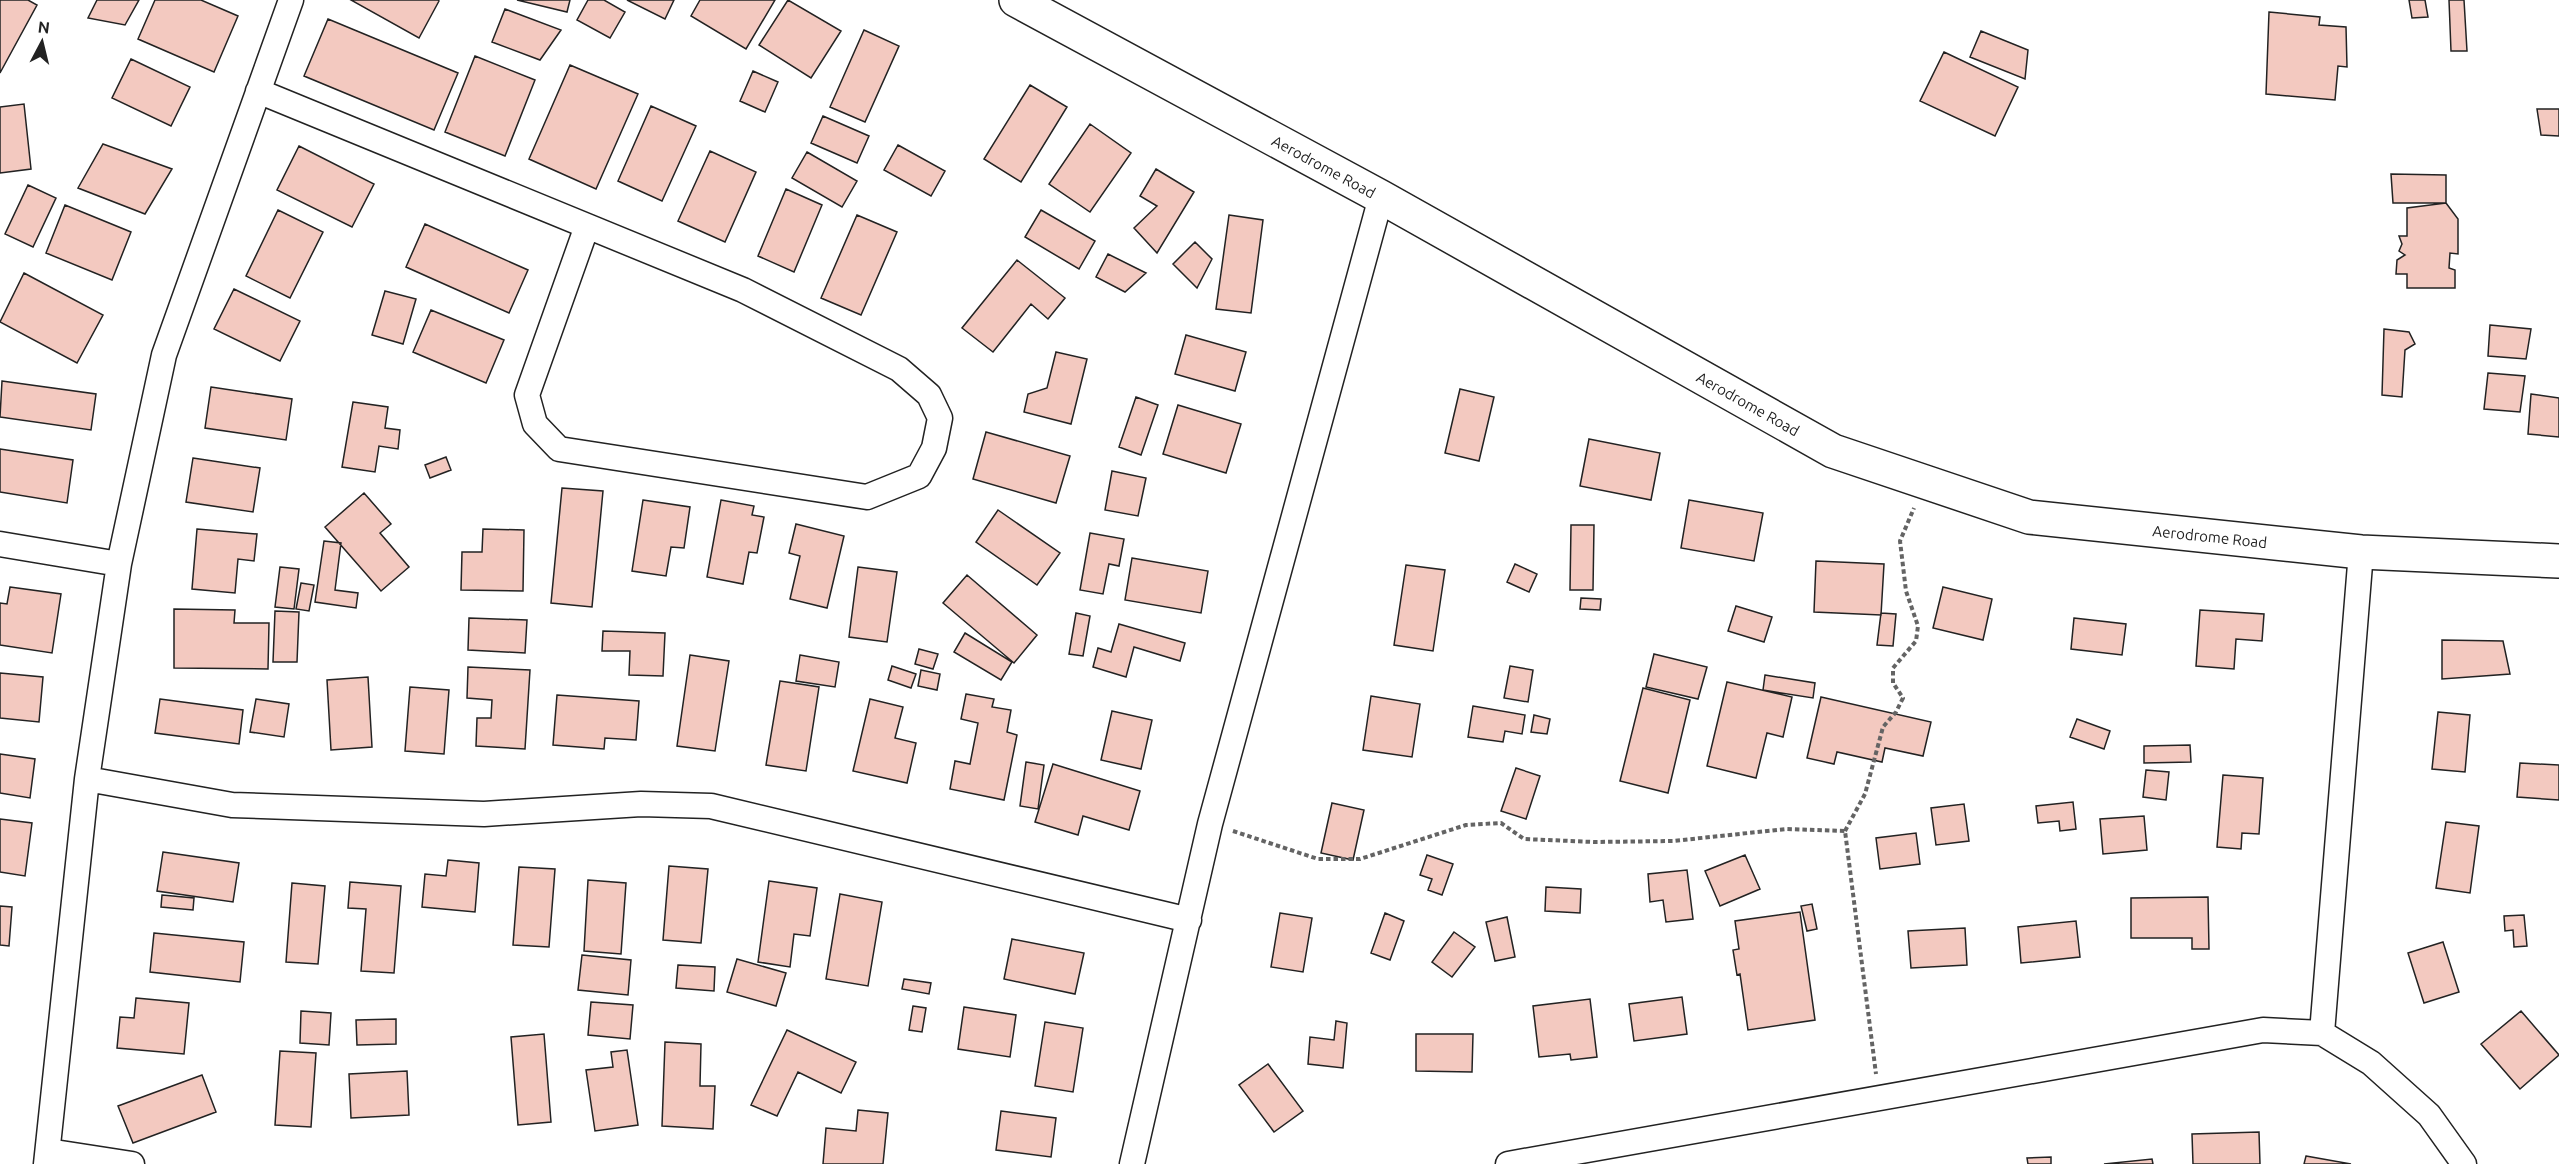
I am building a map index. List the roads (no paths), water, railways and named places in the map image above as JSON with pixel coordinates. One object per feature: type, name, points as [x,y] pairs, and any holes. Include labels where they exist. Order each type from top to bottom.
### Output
[{"type":"street","points":[[132,1164],[47,1158],[87,779],[119,564],[164,355],[291,0]]},
{"type":"street","name":"Aerodrome Road","points":[[1016,0],[1381,197],[1833,451],[2029,517],[2361,552],[2559,561]]},
{"type":"street","points":[[258,91],[743,290],[899,369],[928,395],[940,418],[934,448],[919,476],[867,497],[559,449],[535,424],[527,395],[587,226]]},
{"type":"street","points":[[1132,1164],[1210,824],[1381,197]]},
{"type":"street","points":[[0,544],[119,564]]},
{"type":"street","points":[[2322,1033],[2361,552]]},
{"type":"street","points":[[87,779],[232,805],[484,814],[641,804],[711,806],[1189,920]]},
{"type":"street","points":[[1508,1164],[2263,1030],[2322,1033],[2371,1063],[2429,1115],[2464,1164]]}]
